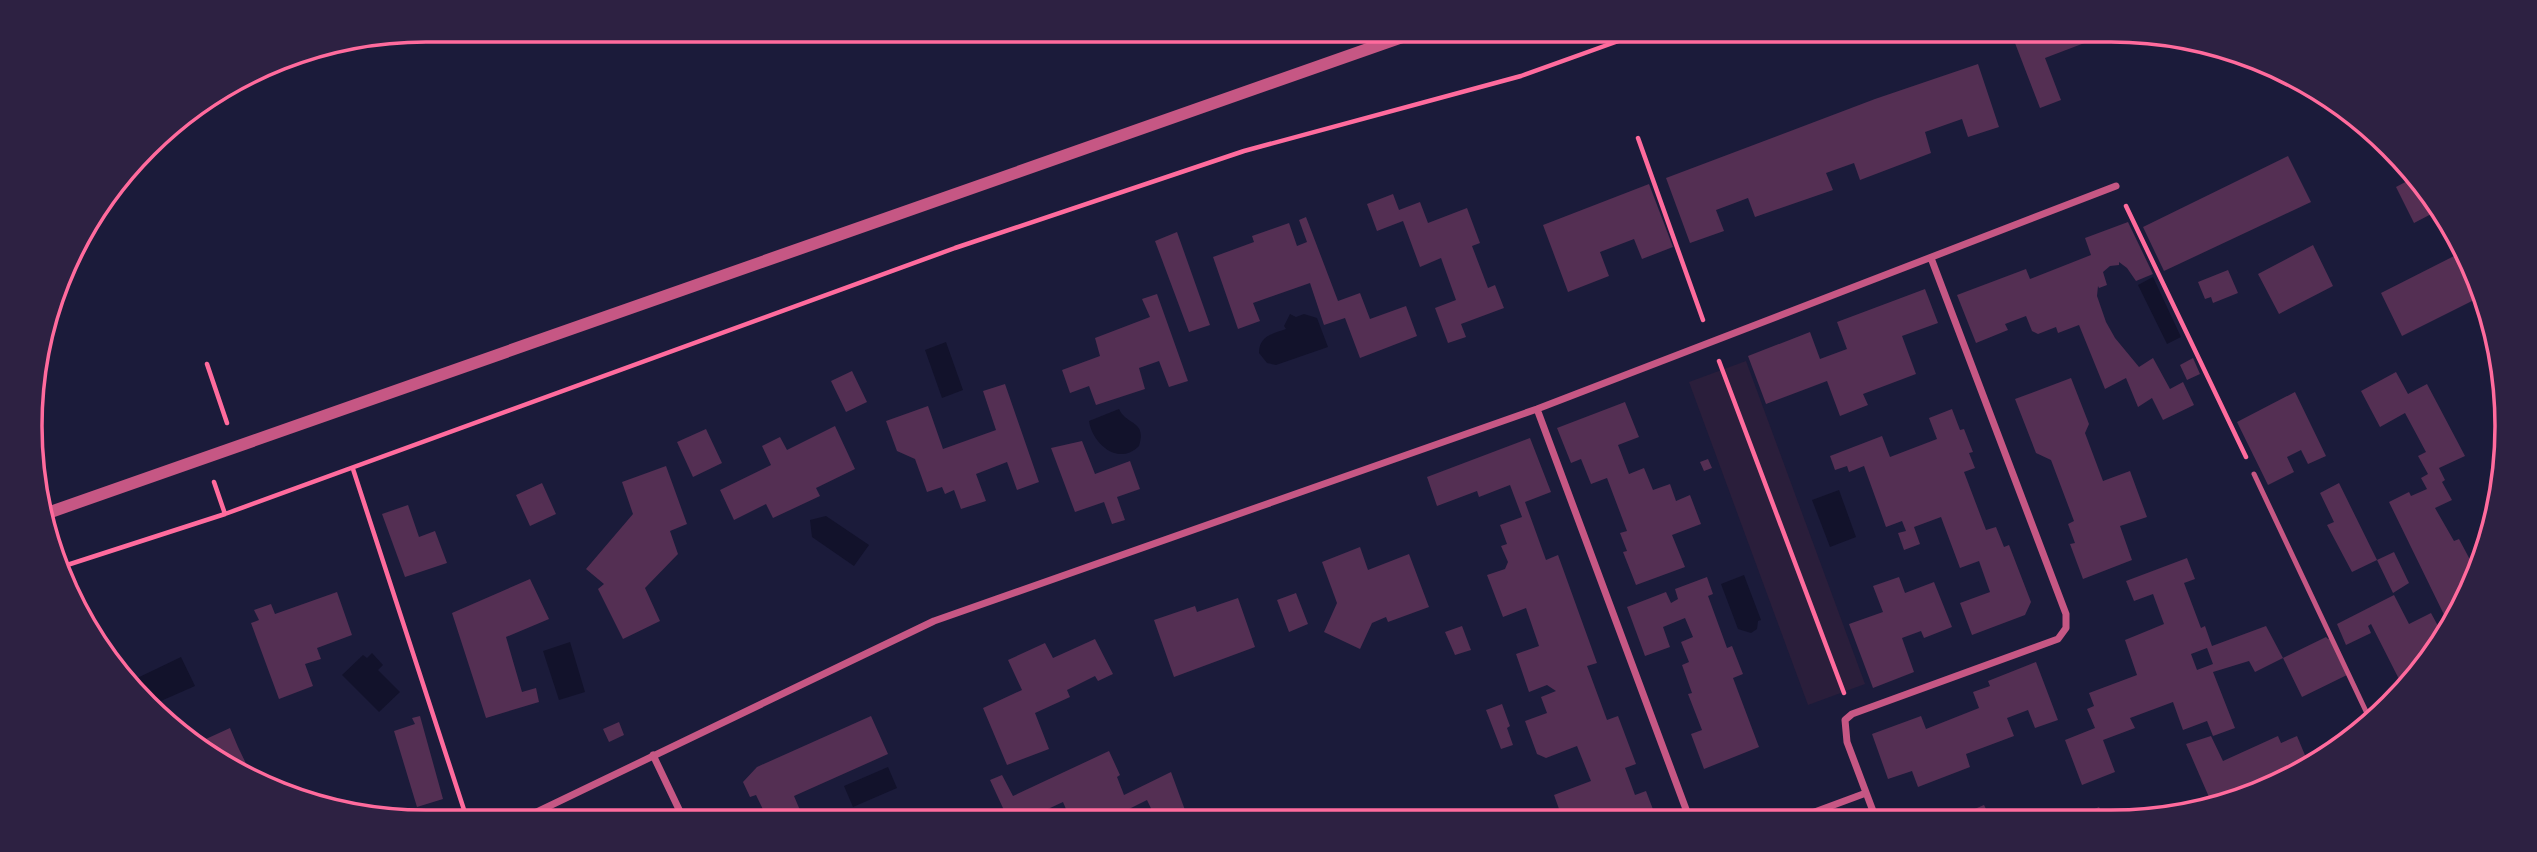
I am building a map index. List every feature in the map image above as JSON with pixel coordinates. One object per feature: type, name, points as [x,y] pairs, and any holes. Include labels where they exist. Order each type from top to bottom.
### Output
[{"type":"street","points":[[51,511],[1388,42]]},
{"type":"street","points":[[541,810],[934,621],[1537,409],[2116,186]]},
{"type":"street","points":[[1872,810],[1847,742],[1845,720],[1852,714],[2058,639],[2066,628],[2066,614],[1931,258]]},
{"type":"street","points":[[1537,409],[1686,810]]},
{"type":"street","points":[[653,755],[679,810]]},
{"type":"street","points":[[1820,810],[1866,793]]},
{"type":"lane","points":[[2254,474],[2367,713]]},
{"type":"path","points":[[68,565],[226,514],[353,469],[981,239],[1244,151],[1521,76],[1615,42]]},
{"type":"path","points":[[1638,138],[1711,341],[1852,714]]},
{"type":"path","points":[[2116,186],[2254,474]]},
{"type":"path","points":[[207,364],[236,447]]},
{"type":"path","points":[[206,457],[226,514]]},
{"type":"path","points":[[353,469],[464,810]]},
{"type":"shaded area","points":[[2153,277],[2181,337],[2167,344],[2138,285]]},
{"type":"shaded area","points":[[1290,314],[1317,318],[1328,347],[1276,365],[1267,363],[1259,353],[1261,343],[1267,336],[1286,329],[1284,326]]},
{"type":"shaded area","points":[[946,342],[963,390],[942,398],[925,350]]},
{"type":"shaded area","points":[[1746,361],[1865,684],[1808,705],[1689,382]]},
{"type":"shaded area","points":[[1119,409],[1138,427],[1141,438],[1139,446],[1123,454],[1107,450],[1095,437],[1089,421]]},
{"type":"shaded area","points":[[1839,490],[1856,537],[1830,547],[1812,500]]},
{"type":"shaded area","points":[[826,516],[869,545],[854,566],[812,537],[810,520]]},
{"type":"shaded area","points":[[1744,575],[1761,620],[1758,621],[1757,629],[1751,633],[1738,629],[1721,584]]},
{"type":"shaded area","points":[[570,642],[585,692],[559,700],[543,651]]},
{"type":"shaded area","points":[[372,653],[383,665],[378,670],[400,692],[379,712],[342,675],[363,655],[367,658]]},
{"type":"shaded area","points":[[181,657],[195,686],[158,702],[136,678]]},
{"type":"shaded area","points":[[888,767],[897,788],[853,807],[844,786]]},
{"type":"building","points":[[2015,42],[2087,42],[2045,58],[2061,100],[2040,108]]},
{"type":"building","points":[[1978,64],[1999,127],[1968,137],[1962,119],[1925,132],[1931,153],[1860,180],[1854,163],[1826,173],[1833,190],[1755,217],[1748,198],[1716,210],[1724,231],[1690,243],[1666,178],[1875,99]]},
{"type":"building","points":[[2288,156],[2311,202],[2164,271],[2143,227]]},
{"type":"building","points":[[2407,181],[2431,214],[2414,223],[2396,187]]},
{"type":"building","points":[[1649,184],[1673,247],[1642,259],[1634,239],[1600,252],[1609,276],[1568,292],[1543,225]]},
{"type":"building","points":[[1393,194],[1399,210],[1420,202],[1428,223],[1467,208],[1480,243],[1472,246],[1488,288],[1495,285],[1504,308],[1461,324],[1466,337],[1448,343],[1435,308],[1456,300],[1441,258],[1420,267],[1403,221],[1377,231],[1367,204]]},
{"type":"building","points":[[1306,217],[1338,301],[1360,293],[1370,319],[1406,306],[1417,336],[1360,358],[1345,318],[1324,325],[1310,283],[1253,303],[1260,321],[1238,329],[1213,257],[1254,242],[1252,236],[1289,223],[1297,246],[1307,242],[1299,220]]},
{"type":"building","points":[[2128,222],[2153,274],[2136,281],[2119,262],[2119,265],[2110,266],[2103,272],[2107,285],[2098,286],[2097,296],[2115,338],[2139,367],[2153,358],[2170,389],[2183,382],[2194,405],[2163,420],[2152,398],[2138,407],[2126,378],[2105,389],[2079,325],[2058,333],[2056,327],[2038,334],[2032,331],[2026,316],[2005,324],[2008,330],[1976,343],[1957,295],[2026,269],[2030,279],[2091,255],[2085,238]]},
{"type":"building","points":[[1177,232],[1210,325],[1189,332],[1155,241]]},
{"type":"building","points":[[2313,245],[2333,286],[2279,314],[2258,274]]},
{"type":"building","points":[[2455,256],[2474,300],[2402,336],[2381,293]]},
{"type":"building","points":[[2228,270],[2238,293],[2213,303],[2211,297],[2205,299],[2198,282]]},
{"type":"building","points":[[1925,289],[1938,323],[1902,336],[1916,374],[1863,394],[1868,405],[1840,416],[1827,381],[1766,404],[1748,356],[1810,332],[1820,359],[1847,349],[1837,322]]},
{"type":"building","points":[[1157,294],[1188,381],[1169,387],[1159,361],[1139,368],[1145,389],[1096,405],[1089,386],[1070,393],[1062,370],[1100,356],[1095,338],[1150,317],[1142,299]]},
{"type":"building","points":[[2193,358],[2200,374],[2187,380],[2180,365]]},
{"type":"building","points":[[852,371],[867,402],[846,412],[831,381]]},
{"type":"building","points":[[2396,372],[2408,394],[2427,384],[2465,456],[2439,468],[2445,480],[2442,482],[2452,500],[2435,508],[2454,541],[2459,539],[2471,561],[2445,616],[2389,502],[2409,492],[2411,496],[2427,489],[2421,478],[2428,474],[2418,456],[2426,452],[2405,413],[2380,427],[2361,391]]},
{"type":"building","points":[[2071,378],[2089,424],[2085,433],[2103,481],[2130,471],[2147,517],[2120,526],[2132,560],[2083,579],[2070,544],[2075,543],[2068,524],[2074,521],[2051,460],[2036,453],[2015,399]]},
{"type":"building","points":[[1005,384],[1039,482],[1017,490],[1007,462],[976,474],[986,501],[961,509],[954,490],[945,494],[942,487],[927,492],[915,459],[897,451],[886,421],[928,406],[943,449],[996,430],[983,391]]},
{"type":"building","points":[[2295,392],[2326,456],[2308,464],[2301,450],[2287,457],[2294,472],[2268,485],[2237,422]]},
{"type":"building","points":[[1625,402],[1639,437],[1618,445],[1629,474],[1644,468],[1653,490],[1670,484],[1676,501],[1690,495],[1701,524],[1672,535],[1685,567],[1636,585],[1623,552],[1627,551],[1620,533],[1627,531],[1607,478],[1591,484],[1581,459],[1571,463],[1557,428]]},
{"type":"building","points":[[1952,409],[1973,452],[1969,453],[1975,468],[1964,472],[1986,530],[1996,527],[2004,547],[2009,545],[2031,602],[2025,615],[1972,635],[1960,603],[1990,592],[1979,561],[1960,568],[1941,517],[1914,527],[1920,544],[1904,550],[1898,533],[1906,531],[1902,521],[1886,527],[1864,466],[1849,472],[1847,466],[1835,470],[1830,456],[1882,436],[1890,457],[1937,439],[1929,418]]},
{"type":"building","points":[[835,426],[855,469],[816,488],[820,496],[773,518],[766,504],[734,520],[720,490],[771,465],[762,446],[780,437],[787,450]]},
{"type":"building","points":[[706,429],[722,463],[693,477],[677,442]]},
{"type":"building","points":[[1530,438],[1551,492],[1525,502],[1546,560],[1558,555],[1597,663],[1587,666],[1607,720],[1618,716],[1636,764],[1625,768],[1635,795],[1646,791],[1653,810],[1559,810],[1554,795],[1591,781],[1577,746],[1546,758],[1537,754],[1525,721],[1547,713],[1541,697],[1556,691],[1547,685],[1529,692],[1516,654],[1539,646],[1526,608],[1503,617],[1487,575],[1505,569],[1508,562],[1501,546],[1507,544],[1500,525],[1522,517],[1510,485],[1479,497],[1477,491],[1437,506],[1427,477]]},
{"type":"building","points":[[1082,441],[1095,474],[1130,461],[1140,489],[1117,497],[1125,520],[1112,524],[1104,502],[1075,512],[1051,448]]},
{"type":"building","points":[[1708,459],[1712,468],[1704,471],[1700,462]]},
{"type":"building","points":[[666,466],[687,524],[670,531],[678,554],[645,588],[660,621],[623,639],[598,589],[604,584],[586,569],[633,514],[622,482]]},
{"type":"building","points":[[542,483],[556,514],[530,526],[516,495]]},
{"type":"building","points":[[2339,483],[2377,560],[2352,572],[2327,525],[2334,522],[2320,493]]},
{"type":"building","points":[[408,505],[419,537],[435,531],[447,563],[405,577],[382,514]]},
{"type":"building","points":[[1360,547],[1368,570],[1409,554],[1429,607],[1388,622],[1386,617],[1372,623],[1360,649],[1324,632],[1337,603],[1322,562]]},
{"type":"building","points":[[2394,552],[2409,583],[2393,593],[2377,560]]},
{"type":"building","points":[[2187,558],[2195,579],[2184,583],[2201,628],[2205,626],[2212,646],[2266,626],[2283,658],[2255,672],[2249,661],[2213,672],[2235,728],[2213,736],[2207,721],[2183,730],[2173,702],[2130,718],[2135,728],[2103,740],[2115,772],[2082,785],[2065,740],[2095,728],[2087,709],[2094,706],[2089,693],[2137,675],[2125,640],[2164,624],[2153,594],[2134,601],[2126,581]],"holes":[[[2207,648],[2213,664],[2197,670],[2191,654]]]},
{"type":"building","points":[[1707,577],[1713,594],[1708,596],[1727,648],[1732,646],[1743,674],[1733,678],[1759,747],[1704,769],[1691,734],[1702,730],[1688,694],[1692,693],[1682,665],[1689,662],[1681,642],[1693,637],[1685,618],[1663,627],[1670,647],[1645,656],[1627,607],[1666,592],[1671,603],[1678,599],[1675,589]]},
{"type":"building","points":[[1899,577],[1905,593],[1934,582],[1952,627],[1924,638],[1921,631],[1902,638],[1914,672],[1873,688],[1849,624],[1883,612],[1873,586]]},
{"type":"building","points":[[530,579],[549,619],[506,637],[522,692],[536,688],[539,702],[486,718],[452,613]]},
{"type":"building","points":[[337,592],[352,635],[317,648],[321,659],[305,664],[313,686],[279,699],[251,623],[259,620],[254,610],[271,604],[275,614]]},
{"type":"building","points":[[1296,593],[1308,624],[1289,632],[1277,600]]},
{"type":"building","points":[[2394,595],[2409,624],[2431,613],[2438,627],[2399,680],[2371,624],[2368,626],[2371,633],[2346,645],[2337,624]]},
{"type":"building","points":[[1238,598],[1255,647],[1174,677],[1154,620],[1195,606],[1197,612]]},
{"type":"building","points":[[1462,626],[1471,650],[1455,655],[1445,632]]},
{"type":"building","points":[[2326,637],[2330,638],[2347,675],[2302,697],[2283,658]]},
{"type":"building","points":[[1095,639],[1113,674],[1098,681],[1095,676],[1067,690],[1070,697],[1035,713],[1049,749],[1007,765],[983,708],[1022,690],[1008,660],[1045,643],[1053,658]]},
{"type":"building","points":[[2036,662],[2058,720],[2035,728],[2028,710],[2007,718],[2014,736],[1966,754],[1970,767],[1918,787],[1912,771],[1888,779],[1872,734],[1921,716],[1926,729],[1979,708],[1973,692],[1990,686],[1988,681]]},
{"type":"building","points":[[1502,704],[1513,745],[1501,749],[1486,710]]},
{"type":"building","points":[[420,716],[443,799],[417,807],[394,731],[415,724],[412,718]]},
{"type":"building","points":[[871,716],[888,754],[794,796],[800,810],[763,810],[756,795],[750,797],[743,782],[757,767]]},
{"type":"building","points":[[619,722],[624,735],[609,742],[603,729]]},
{"type":"building","points":[[230,728],[247,765],[234,759],[205,740]]},
{"type":"building","points":[[2211,736],[2223,761],[2278,736],[2281,743],[2297,736],[2306,757],[2258,781],[2209,797],[2186,744]]},
{"type":"building","points":[[1109,751],[1120,775],[1117,777],[1124,795],[1171,772],[1185,810],[1152,810],[1147,800],[1129,810],[1066,810],[1063,802],[1046,810],[1004,810],[990,780],[1002,775],[1013,796]]},
{"type":"building","points":[[1984,805],[1986,810],[1972,810]]}]
